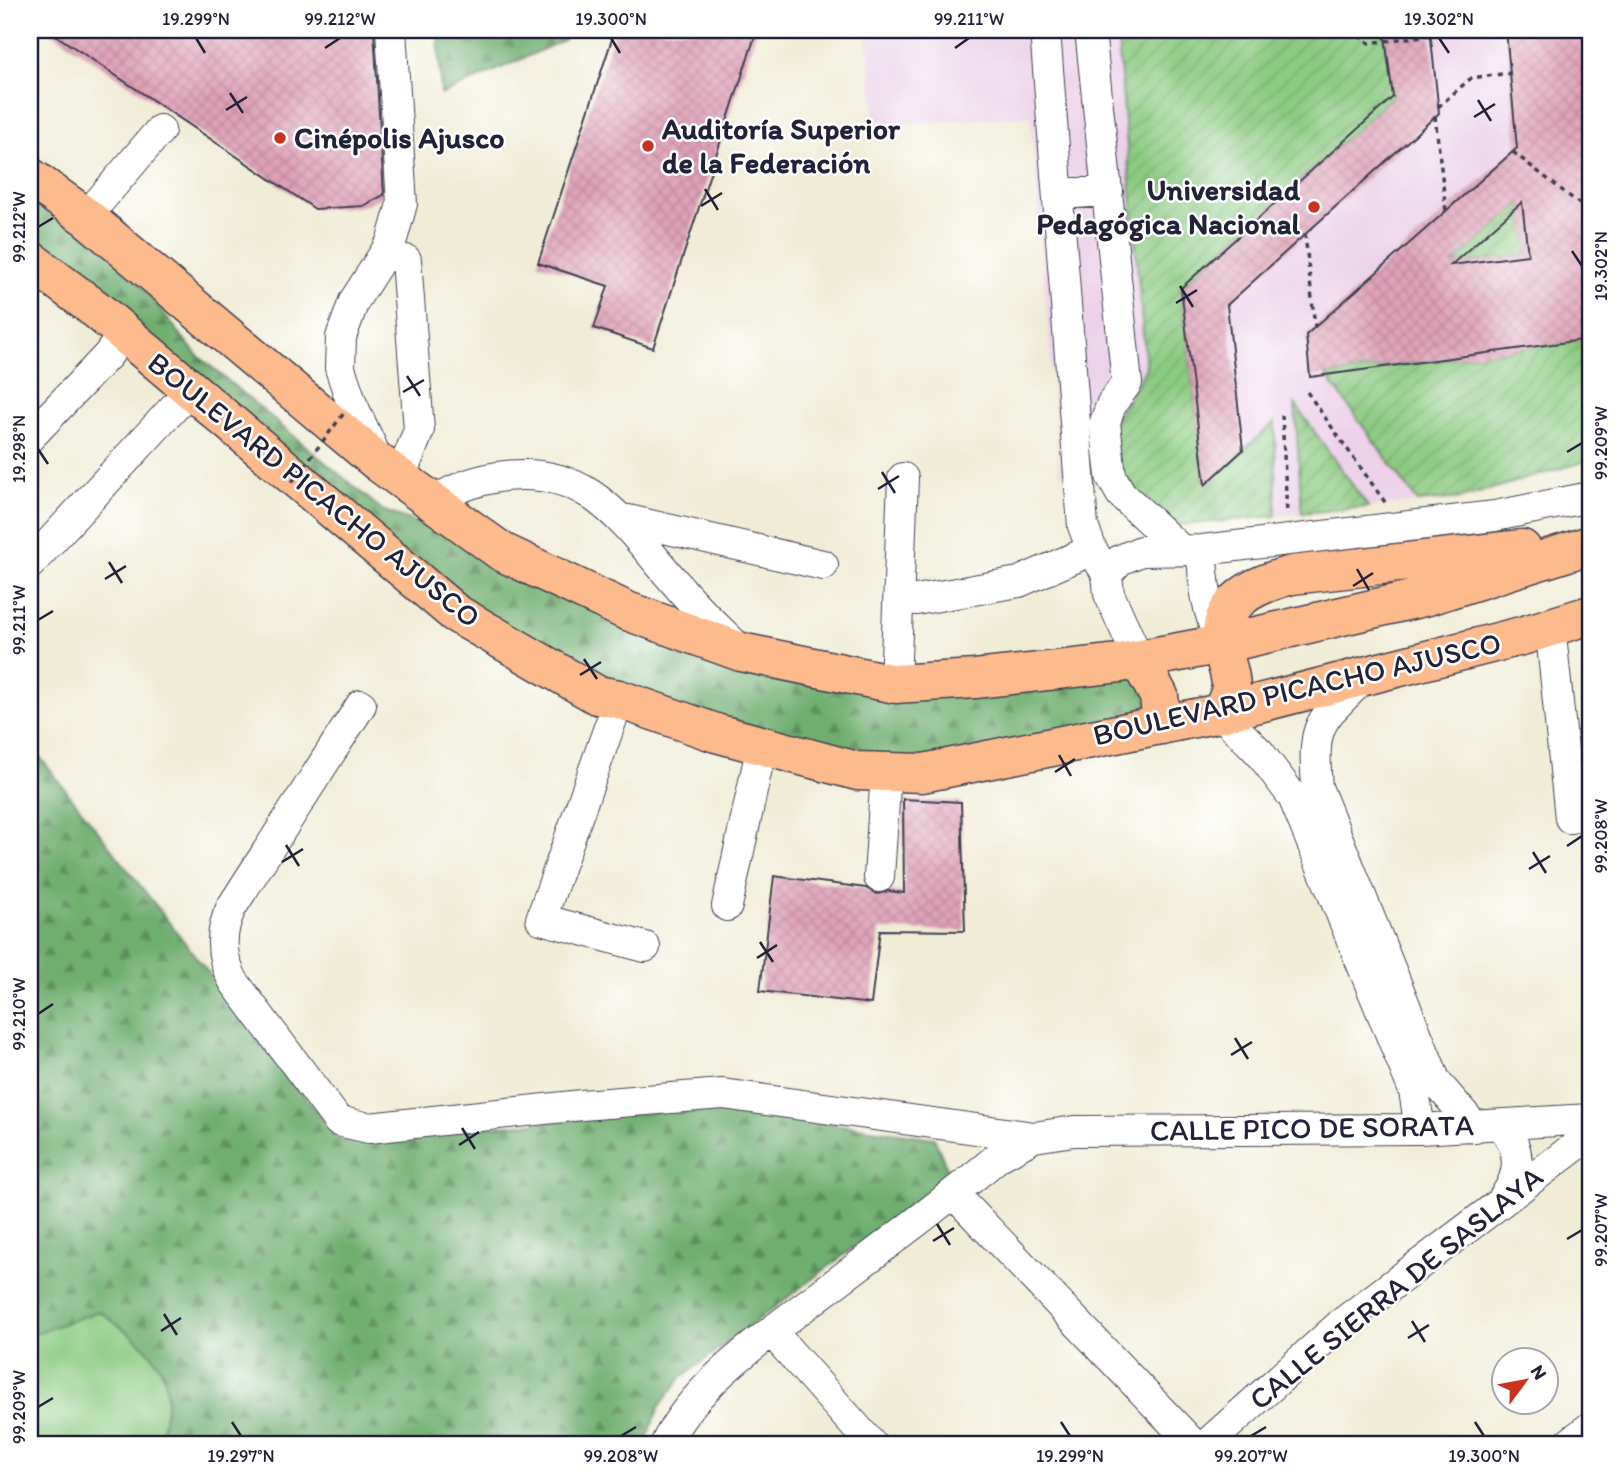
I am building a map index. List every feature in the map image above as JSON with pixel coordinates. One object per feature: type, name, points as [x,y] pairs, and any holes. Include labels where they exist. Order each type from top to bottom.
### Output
[{"type":"main road","name":"BOULEVARD PICACHO AJUSCO","points":[[30,177],[86,217],[389,471],[502,552],[627,611],[741,652],[895,684],[975,679],[1139,660],[1222,644],[1428,596],[1590,544]]},
{"type":"main road","name":"BOULEVARD PICACHO AJUSCO","points":[[30,260],[124,333],[455,613],[597,695],[620,699],[716,733],[857,771],[923,773],[1220,713],[1590,615]]},
{"type":"main road","points":[[1220,713],[1230,698],[1233,679],[1222,644],[1227,617],[1237,598],[1259,584],[1292,575],[1590,544]]},
{"type":"main road","points":[[1139,660],[1159,696],[1162,725]]},
{"type":"street","points":[[391,30],[402,204],[391,243],[354,301],[341,337],[340,368],[352,404],[389,471],[419,430],[406,260]]},
{"type":"street","points":[[1045,30],[1083,526],[1109,594],[1139,660]]},
{"type":"street","points":[[1090,30],[1126,383],[1112,403],[1105,422],[1111,476],[1121,494],[1191,550],[1211,620],[1222,644]]},
{"type":"street","points":[[86,217],[160,130]]},
{"type":"street","points":[[1059,194],[1108,191]]},
{"type":"street","points":[[30,438],[108,355],[124,333]]},
{"type":"street","points":[[30,564],[191,390]]},
{"type":"street","points":[[433,502],[455,488],[489,477],[523,475],[561,481],[589,493],[620,518],[684,593],[741,652]]},
{"type":"street","points":[[895,684],[901,598],[903,478]]},
{"type":"street","points":[[1082,509],[1100,494],[1121,494]]},
{"type":"street","points":[[901,598],[916,600],[1019,582],[1099,562],[1120,560],[1141,551],[1191,550],[1495,516],[1590,497]]},
{"type":"street","points":[[620,518],[823,565]]},
{"type":"street","points":[[1550,625],[1570,818]]},
{"type":"street","points":[[1364,677],[1318,727],[1314,740],[1317,787],[1436,1083],[1488,1126],[1513,1141],[1517,1161],[1514,1181],[1504,1197]]},
{"type":"street","points":[[620,699],[541,919],[646,947]]},
{"type":"street","name":"CALLE PICO DE SORATA","points":[[361,705],[231,908],[222,941],[227,970],[234,982],[338,1121],[369,1128],[582,1105],[723,1094],[1034,1137],[1074,1131],[1420,1129],[1590,1119]]},
{"type":"street","points":[[1220,713],[1261,753],[1293,797],[1414,1091],[1420,1129]]},
{"type":"street","points":[[727,906],[762,746]]},
{"type":"street","points":[[878,877],[886,772]]},
{"type":"street","name":"CALLE SIERRA DE SASLAYA","points":[[1206,1445],[1342,1324],[1504,1197],[1590,1135]]},
{"type":"street","name":"CALLE PICO DE SORATA","points":[[665,1445],[674,1425],[699,1395],[772,1332],[954,1194],[998,1157],[1034,1137]]},
{"type":"street","points":[[954,1194],[1194,1445]]},
{"type":"street","points":[[772,1332],[872,1445]]},
{"type":"street","points":[[1566,1445],[1590,1427]]},
{"type":"path","points":[[1350,30],[1368,43],[1430,35]]},
{"type":"path","points":[[1438,107],[1471,78],[1510,73]]},
{"type":"path","points":[[1435,116],[1446,211]]},
{"type":"path","points":[[1513,152],[1590,212]]},
{"type":"path","points":[[1305,234],[1315,327]]},
{"type":"path","points":[[1307,392],[1392,512]]},
{"type":"path","points":[[292,482],[344,413]]},
{"type":"path","points":[[1282,415],[1287,522]]},
{"type":"shaded area","name":"Universidad Pedagógica Nacional","points":[[866,30],[1590,30],[1590,460],[1461,498],[1170,526],[1119,471],[1060,475],[1031,116],[876,126]]},
{"type":"green space","points":[[438,30],[568,30],[564,40],[441,95]]},
{"type":"green space","points":[[1117,30],[1384,30],[1393,97],[1181,288],[1205,484],[1275,422],[1276,516],[1170,526],[1119,471],[1113,425],[1146,368]]},
{"type":"green space","points":[[30,177],[86,217],[196,354],[382,510],[501,554],[897,687],[1138,665],[1154,727],[924,769],[716,731],[457,612],[30,255]]},
{"type":"green space","points":[[1522,202],[1528,255],[1451,265]]},
{"type":"green space","points":[[1590,339],[1590,460],[1461,498],[1418,502],[1326,375]]},
{"type":"green space","points":[[1295,404],[1368,507],[1302,513]]},
{"type":"green space","points":[[40,757],[339,1140],[714,1107],[934,1138],[950,1175],[682,1377],[659,1407],[645,1445],[157,1445],[167,1398],[165,1381],[160,1366],[136,1340],[99,1311],[30,1335],[30,764]]},
{"type":"green space","points":[[99,1311],[136,1340],[160,1366],[167,1398],[157,1445],[30,1445],[30,1327]]},
{"type":"building","points":[[48,30],[374,30],[384,195],[363,206],[315,209]]},
{"type":"building","name":"Auditoría Superior de la Federación","points":[[615,30],[757,30],[653,348],[594,328],[608,286],[538,263]]},
{"type":"building","points":[[1384,30],[1430,30],[1439,113],[1227,305],[1243,450],[1205,485],[1181,288],[1393,97]]},
{"type":"building","points":[[1506,30],[1590,30],[1590,339],[1310,377],[1306,335],[1517,148]],"holes":[[[1522,202],[1528,255],[1451,265]]]},
{"type":"building","points":[[903,799],[961,802],[965,931],[880,930],[871,1004],[760,991],[774,876],[866,888],[877,894],[889,891],[904,893]]},
{"type":"place","name":"Cinépolis Ajusco","points":[[280,138]]},
{"type":"place","name":"Auditoría Superior de la Federación","points":[[648,146]]},
{"type":"place","name":"Universidad Pedagógica Nacional","points":[[1314,207]]}]
